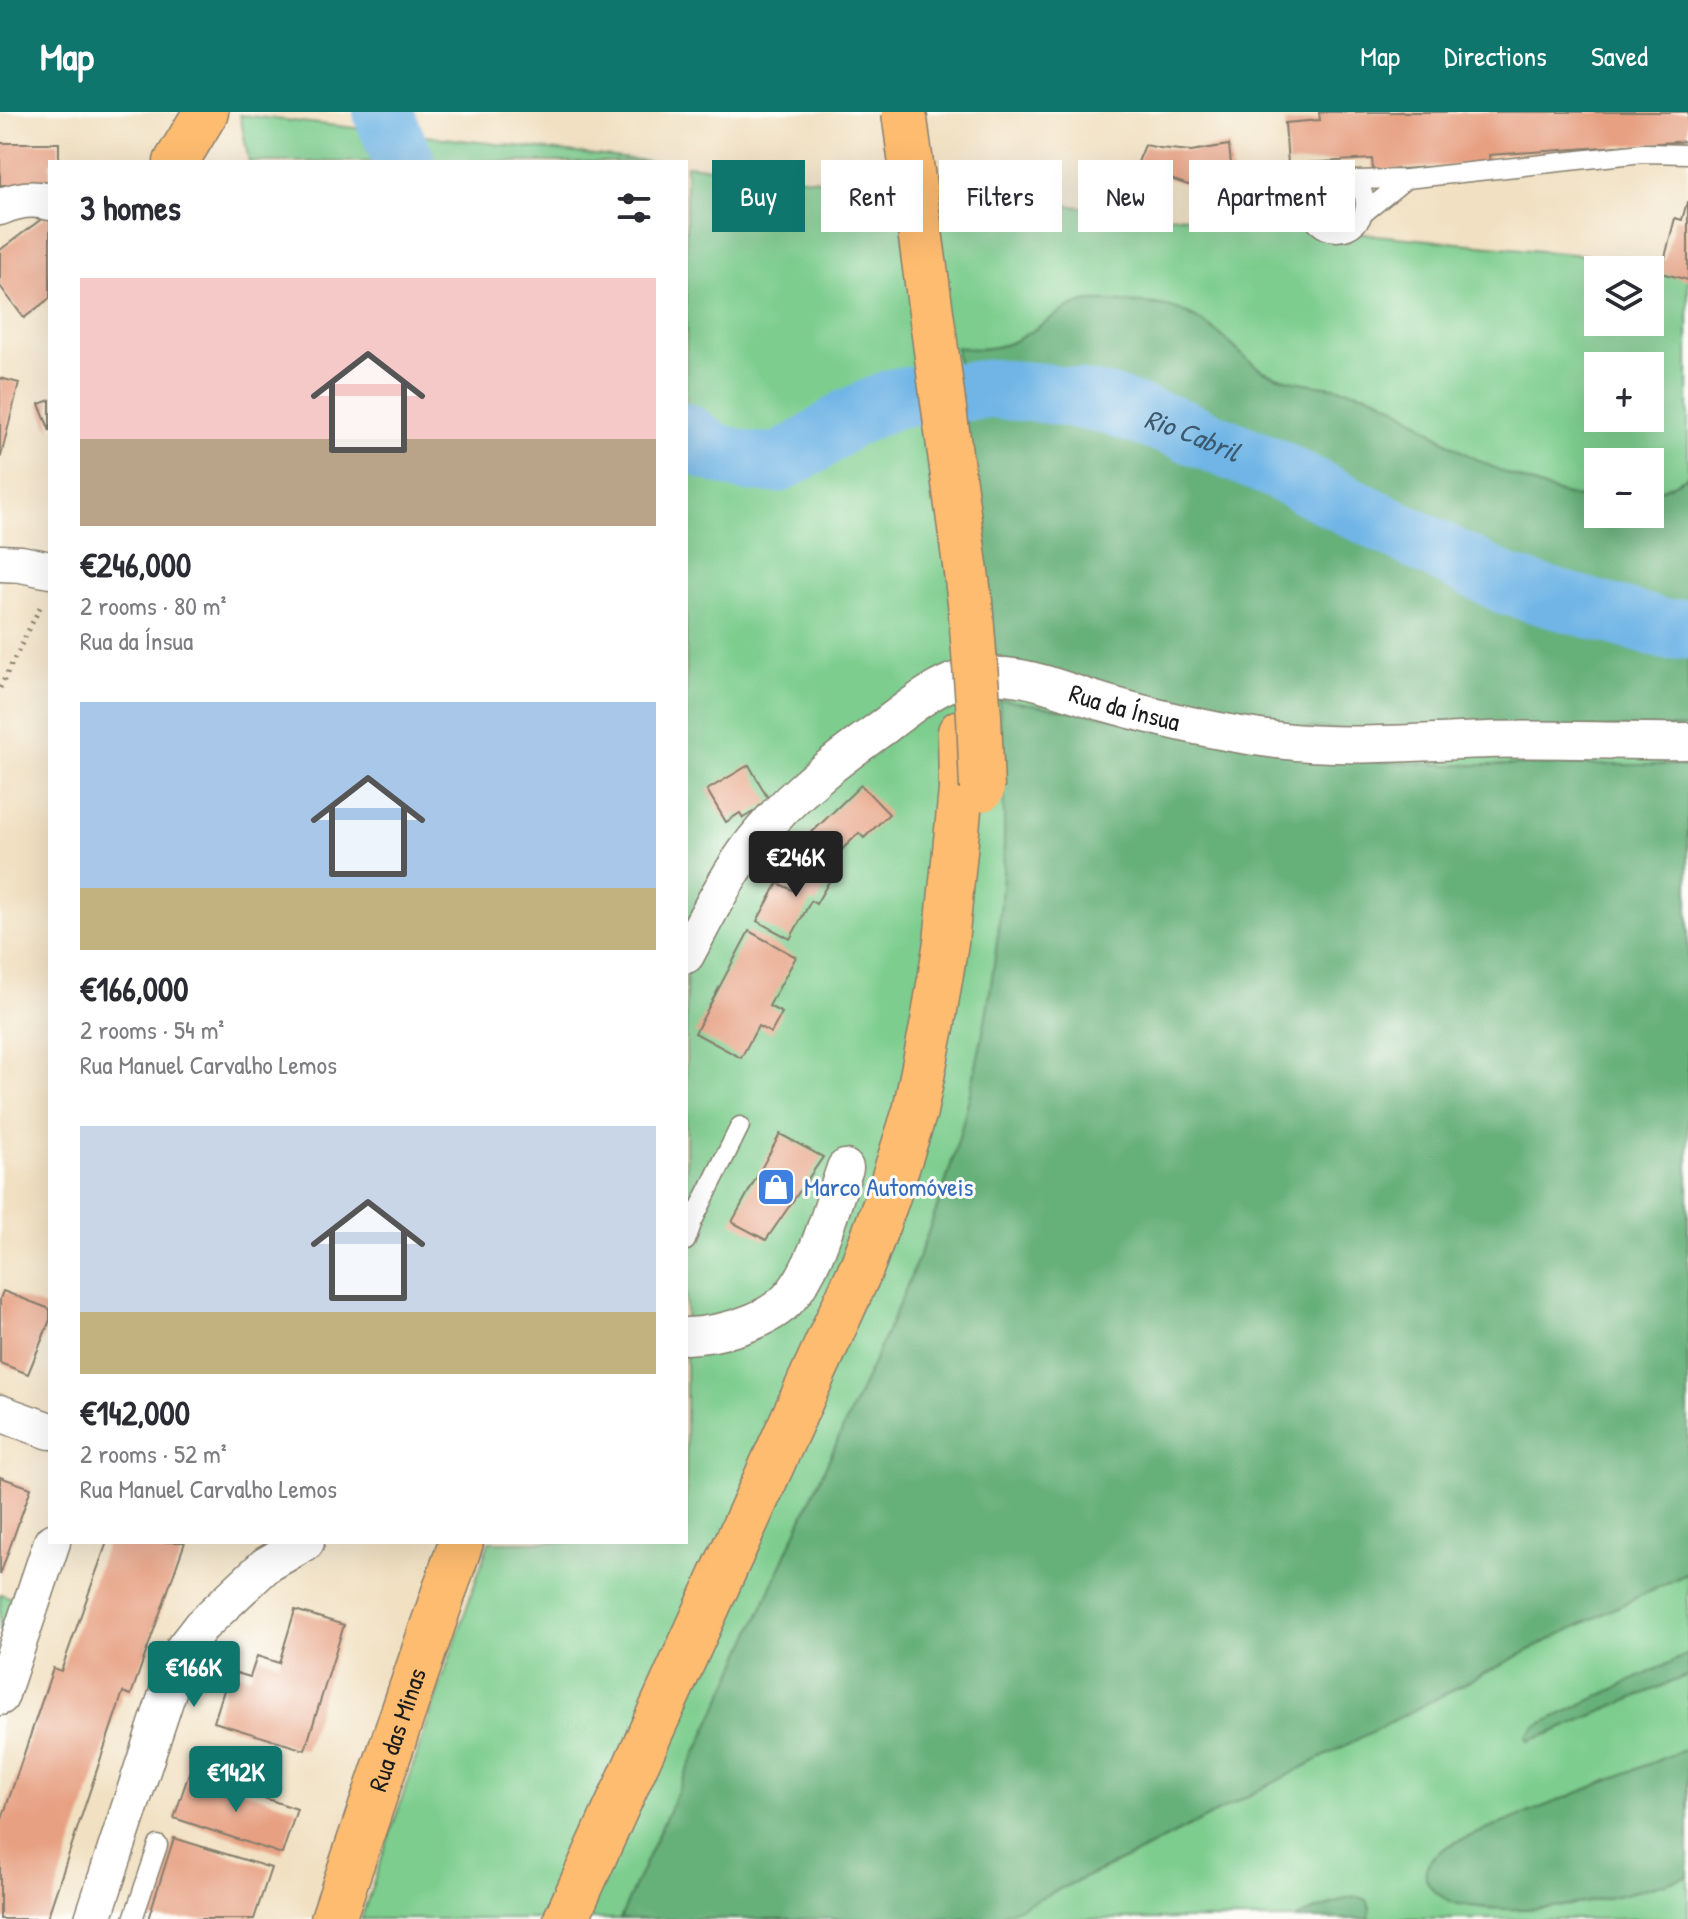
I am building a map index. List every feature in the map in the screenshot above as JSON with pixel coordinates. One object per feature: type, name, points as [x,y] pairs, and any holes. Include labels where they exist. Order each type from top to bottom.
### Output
[{"type":"main road","points":[[177,160],[206,112]]},
{"type":"main road","points":[[595,1919],[860,1335],[899,1241],[923,1170],[959,1024],[968,966],[971,789],[959,717],[948,583],[881,112]]},
{"type":"main road","points":[[566,1919],[863,1264],[915,1111],[933,1022],[971,789],[979,716],[970,602],[904,112]]},
{"type":"main road","name":"Rua das Minas","points":[[333,1919],[460,1544]]},
{"type":"main road","points":[[560,1919],[603,1839]]},
{"type":"street","points":[[0,207],[11,202],[35,199],[48,202]]},
{"type":"street","points":[[0,563],[21,564],[47,585]]},
{"type":"street","name":"Rua da Ínsua","points":[[688,951],[730,875],[777,815],[848,751],[935,690],[965,678],[1002,676],[1033,680],[1181,723],[1245,736],[1313,744],[1564,739],[1688,741]]},
{"type":"street","points":[[688,1336],[723,1331],[747,1323],[787,1301],[809,1268],[845,1168]]},
{"type":"street","points":[[0,1413],[48,1430]]},
{"type":"street","points":[[0,1697],[51,1544]]},
{"type":"street","points":[[93,1919],[184,1648],[201,1626],[253,1576],[302,1544]]},
{"type":"lane","points":[[1355,180],[1406,179],[1643,153],[1688,154]]},
{"type":"lane","points":[[1355,225],[1364,213],[1406,179]]},
{"type":"lane","points":[[1355,182],[1364,196],[1364,213]]},
{"type":"lane","points":[[688,1235],[740,1126]]},
{"type":"lane","points":[[133,1919],[158,1845]]},
{"type":"path","points":[[0,688],[47,585]]},
{"type":"green space","points":[[240,115],[639,160],[249,160]]},
{"type":"green space","points":[[688,165],[712,168],[712,232],[805,232],[805,178],[821,180],[821,232],[923,232],[923,192],[939,193],[939,232],[1062,232],[1062,205],[1078,206],[1078,232],[1173,232],[1173,216],[1189,217],[1189,232],[1344,232],[1594,256],[1584,256],[1584,336],[1664,336],[1664,263],[1688,265],[1688,1919],[361,1919],[488,1544],[688,1544]]},
{"type":"green space","points":[[1091,301],[1161,305],[1182,311],[1210,327],[1266,372],[1292,380],[1360,392],[1385,401],[1461,451],[1492,467],[1547,489],[1584,499],[1584,528],[1664,528],[1664,488],[1688,476],[1688,727],[1359,731],[1255,725],[995,658],[956,347],[984,349],[1005,345],[1075,305]]},
{"type":"green space","points":[[999,699],[1354,760],[1451,765],[1688,765],[1688,1573],[1559,1635],[1134,1855],[994,1919],[620,1919],[887,1333],[922,1248],[952,1162],[978,1058],[998,936],[1004,830]]},
{"type":"green space","points":[[0,1594],[10,1597],[14,1607],[8,1629],[0,1629]]},
{"type":"green space","points":[[1688,1654],[1688,1675],[1528,1741],[1526,1737],[1534,1727]]},
{"type":"green space","points":[[1688,1748],[1688,1876],[1603,1899],[1516,1909],[1458,1904],[1439,1894],[1428,1882],[1426,1871],[1430,1860],[1451,1845]]},
{"type":"green space","points":[[1349,1898],[1367,1900],[1369,1919],[1293,1919]]},
{"type":"building","points":[[1319,112],[1688,112],[1688,141],[1489,155],[1490,163],[1373,171],[1372,159],[1288,160],[1285,123],[1320,120]]},
{"type":"building","points":[[0,143],[59,143],[59,160],[48,160],[48,185],[0,185]]},
{"type":"building","points":[[1145,145],[1191,151],[1229,145],[1231,160],[1189,160],[1188,185],[1173,180],[1173,160],[1139,160]]},
{"type":"building","points":[[1688,202],[1688,280],[1664,274],[1664,261],[1675,218],[1682,220]]},
{"type":"building","points":[[48,216],[48,300],[24,318],[0,286],[0,250]]},
{"type":"building","points":[[0,378],[19,383],[1,456],[0,455]]},
{"type":"building","points":[[48,401],[48,426],[39,404]]},
{"type":"building","points":[[749,765],[770,802],[743,818],[740,813],[726,822],[707,790]]},
{"type":"building","points":[[861,785],[889,814],[864,838],[859,833],[830,861],[807,837]]},
{"type":"building","points":[[812,855],[834,873],[816,904],[811,901],[790,939],[757,921],[778,883],[792,890]]},
{"type":"building","points":[[749,931],[796,957],[769,1006],[782,1013],[771,1033],[758,1026],[741,1058],[695,1033]]},
{"type":"building","points":[[780,1134],[823,1157],[766,1240],[732,1222]]},
{"type":"building","points":[[3,1291],[48,1308],[48,1325],[28,1374],[0,1363],[0,1299]]},
{"type":"building","points":[[0,1477],[31,1488],[0,1575]]},
{"type":"building","points":[[106,1544],[184,1544],[131,1695],[123,1692],[47,1919],[0,1919],[0,1825],[53,1668],[61,1671]]},
{"type":"building","points":[[295,1610],[344,1625],[305,1750],[214,1722],[230,1671],[250,1677],[257,1656],[279,1663]]},
{"type":"building","points":[[189,1773],[297,1809],[282,1854],[174,1818]]},
{"type":"building","points":[[174,1838],[271,1868],[254,1919],[148,1919]]},
{"type":"waterway","name":"Rio Cabril","points":[[383,112],[404,160]]},
{"type":"waterway","name":"Rio Cabril","points":[[688,434],[710,451],[747,462],[778,463],[848,419],[895,398],[993,389],[1044,393],[1109,405],[1181,429],[1271,467],[1507,585],[1666,630],[1688,629]]},
{"type":"place","name":"Marco Automóveis","points":[[776,1187]]}]
